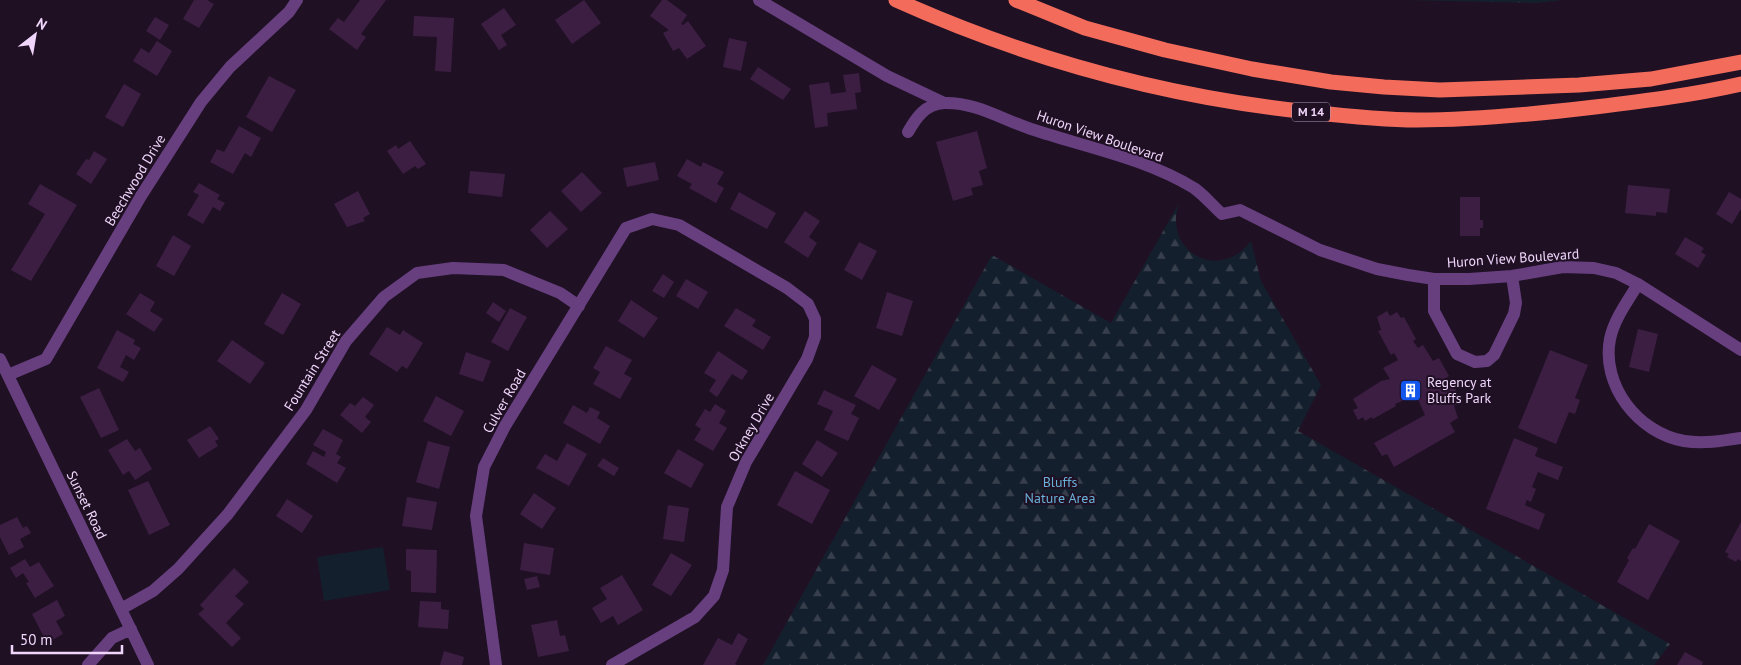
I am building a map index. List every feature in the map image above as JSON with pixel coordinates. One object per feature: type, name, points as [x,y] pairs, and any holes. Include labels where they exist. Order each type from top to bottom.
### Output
[{"type":"highway","name":"M 14","points":[[896,0],[942,21],[1053,61],[1166,90],[1259,107],[1368,118],[1459,119],[1538,114],[1666,99],[1741,84]]},
{"type":"highway","name":"M 14","points":[[1016,0],[1086,28],[1165,50],[1262,70],[1358,84],[1440,90],[1579,85],[1651,79],[1741,62]]},
{"type":"street","name":"Beechwood Drive","points":[[8,375],[46,359],[142,196],[201,102],[230,67],[289,12],[297,0]]},
{"type":"street","name":"Huron View Boulevard","points":[[759,0],[887,76],[944,103],[974,106],[1028,128],[1146,165],[1195,189],[1222,214],[1240,210],[1320,250],[1351,262],[1377,269],[1434,279],[1512,276],[1563,267],[1594,268],[1616,273],[1638,284],[1741,350]]},
{"type":"street","name":"Huron View Boulevard","points":[[908,132],[917,116],[924,110],[944,103]]},
{"type":"street","name":"Culver Road","points":[[496,665],[476,516],[484,467],[505,426],[626,228],[652,218],[679,224]]},
{"type":"street","name":"Orkney Drive","points":[[612,665],[696,617],[714,596],[723,570],[727,507],[746,462],[807,359],[815,337],[815,319],[808,304],[787,288],[679,224]]},
{"type":"street","name":"Fountain Street","points":[[121,609],[153,591],[178,569],[228,514],[306,410],[346,342],[384,297],[417,273],[453,268],[504,270],[560,293],[579,306]]},
{"type":"street","points":[[1434,279],[1434,311],[1457,354],[1475,362],[1487,361],[1494,355],[1514,314],[1516,303],[1512,276]]},
{"type":"street","points":[[1638,284],[1617,320],[1610,338],[1609,358],[1618,394],[1632,412],[1649,426],[1668,436],[1684,441],[1713,442],[1741,438]]},
{"type":"street","name":"Sunset Road","points":[[0,359],[148,665]]},
{"type":"street","points":[[88,665],[112,638],[130,629]]},
{"type":"green space","points":[[1405,0],[1563,0],[1535,3]]},
{"type":"green space","name":"Bluffs Nature Area","points":[[1179,203],[1176,220],[1179,236],[1186,248],[1197,256],[1210,260],[1224,260],[1238,253],[1251,241],[1261,281],[1321,385],[1298,431],[1670,644],[1654,665],[763,665],[992,255],[1111,323]]},
{"type":"green space","points":[[383,547],[390,590],[324,601],[317,557]]},
{"type":"building","points":[[194,0],[207,0],[214,4],[199,28],[183,19]]},
{"type":"building","points":[[360,0],[386,0],[361,34],[366,37],[357,50],[329,29],[338,18],[344,22]]},
{"type":"building","points":[[584,0],[601,23],[572,44],[555,20]]},
{"type":"building","points":[[662,0],[667,0],[687,15],[681,24],[683,25],[688,21],[706,46],[687,59],[679,48],[673,51],[663,33],[669,30],[650,16]]},
{"type":"building","points":[[504,8],[516,25],[501,35],[507,45],[499,50],[481,24]]},
{"type":"building","points":[[414,16],[454,18],[451,72],[435,71],[437,37],[413,36]]},
{"type":"building","points":[[155,17],[169,25],[160,40],[146,31]]},
{"type":"building","points":[[729,38],[747,42],[741,71],[723,67]]},
{"type":"building","points":[[157,41],[172,51],[157,76],[133,61],[141,48],[149,53]]},
{"type":"building","points":[[758,67],[791,89],[783,100],[750,79]]},
{"type":"building","points":[[859,73],[861,92],[855,93],[857,109],[827,113],[828,126],[815,128],[809,85],[829,82],[831,94],[846,92],[843,75]]},
{"type":"building","points":[[269,76],[296,90],[272,132],[246,117]]},
{"type":"building","points":[[124,84],[141,94],[123,127],[105,117]]},
{"type":"building","points":[[239,126],[261,138],[251,157],[245,153],[233,174],[210,162],[217,149],[224,152]]},
{"type":"building","points":[[977,131],[987,168],[979,171],[983,185],[971,188],[973,195],[953,201],[936,142]]},
{"type":"building","points":[[410,141],[426,164],[418,169],[415,166],[403,174],[387,151],[396,145],[398,149]]},
{"type":"building","points":[[94,151],[107,159],[91,184],[76,174],[86,159],[89,160]]},
{"type":"building","points":[[687,159],[701,167],[703,162],[724,172],[717,184],[724,188],[716,203],[689,188],[692,184],[677,176]]},
{"type":"building","points":[[655,162],[659,180],[627,187],[623,168]]},
{"type":"building","points":[[470,171],[505,174],[502,197],[468,193]]},
{"type":"building","points":[[582,172],[602,193],[581,212],[561,191]]},
{"type":"building","points":[[199,183],[220,195],[217,199],[225,203],[220,211],[213,207],[203,224],[187,215],[199,195],[193,192]]},
{"type":"building","points":[[40,184],[77,205],[31,281],[11,270],[45,214],[28,204]]},
{"type":"building","points":[[1628,185],[1670,189],[1667,213],[1656,212],[1656,216],[1625,213]]},
{"type":"building","points":[[358,191],[370,214],[363,218],[365,221],[347,227],[334,204]]},
{"type":"building","points":[[739,192],[776,213],[767,229],[730,209]]},
{"type":"building","points":[[1729,192],[1741,199],[1741,209],[1732,224],[1716,214]]},
{"type":"building","points":[[1460,197],[1480,197],[1480,220],[1483,220],[1483,228],[1480,228],[1480,236],[1460,236]]},
{"type":"building","points":[[550,211],[568,229],[547,248],[530,230]]},
{"type":"building","points":[[805,211],[820,221],[809,237],[817,243],[808,258],[784,242]]},
{"type":"building","points":[[173,235],[191,246],[174,276],[156,266]]},
{"type":"building","points":[[1685,237],[1704,248],[1701,252],[1706,255],[1698,268],[1675,254]]},
{"type":"building","points":[[859,242],[877,251],[862,280],[844,270]]},
{"type":"building","points":[[663,274],[674,282],[664,298],[652,291]]},
{"type":"building","points":[[686,279],[708,292],[698,309],[676,296]]},
{"type":"building","points":[[887,292],[913,301],[902,336],[876,328]]},
{"type":"building","points":[[140,293],[155,302],[150,311],[163,319],[154,332],[126,314]]},
{"type":"building","points":[[282,293],[301,304],[283,335],[264,324]]},
{"type":"building","points":[[631,300],[658,318],[644,338],[618,321]]},
{"type":"building","points":[[493,302],[506,311],[499,322],[486,313]]},
{"type":"building","points":[[510,308],[527,317],[508,351],[491,342]]},
{"type":"building","points":[[736,308],[756,320],[752,326],[771,337],[763,350],[724,326]]},
{"type":"building","name":"Regency at Bluffs Park","points":[[1387,311],[1390,316],[1397,312],[1401,318],[1404,317],[1416,339],[1413,341],[1418,348],[1423,345],[1433,361],[1439,358],[1449,376],[1446,378],[1450,386],[1453,385],[1462,401],[1454,406],[1458,418],[1450,423],[1455,432],[1394,467],[1387,454],[1382,456],[1374,443],[1425,415],[1416,395],[1395,404],[1396,406],[1373,419],[1372,417],[1365,421],[1363,417],[1358,420],[1353,410],[1358,408],[1353,399],[1381,381],[1390,379],[1383,368],[1398,360],[1394,353],[1391,355],[1378,331],[1381,330],[1377,317]]},
{"type":"building","points":[[387,327],[400,335],[403,330],[423,343],[407,369],[402,366],[397,372],[369,354]]},
{"type":"building","points":[[1638,329],[1658,334],[1649,372],[1629,367]]},
{"type":"building","points":[[117,330],[135,340],[133,344],[141,348],[134,360],[126,355],[120,367],[129,372],[123,382],[97,368]]},
{"type":"building","points":[[232,340],[265,363],[250,384],[217,361]]},
{"type":"building","points":[[606,346],[632,360],[624,374],[632,378],[620,399],[593,384],[600,372],[593,368]]},
{"type":"building","points":[[1550,350],[1588,365],[1575,398],[1580,400],[1575,414],[1569,412],[1556,444],[1518,428]]},
{"type":"building","points":[[718,351],[748,371],[742,380],[732,374],[717,397],[709,391],[716,380],[704,373]]},
{"type":"building","points":[[466,352],[491,361],[483,382],[459,374]]},
{"type":"building","points":[[872,365],[897,379],[879,410],[854,396]]},
{"type":"building","points":[[99,388],[119,430],[101,438],[80,397]]},
{"type":"building","points":[[824,390],[856,405],[851,414],[859,418],[848,441],[824,430],[833,411],[817,404]]},
{"type":"building","points":[[436,396],[464,411],[451,436],[423,421]]},
{"type":"building","points":[[363,397],[374,405],[365,417],[371,422],[362,433],[340,415],[350,403],[355,406]]},
{"type":"building","points":[[715,404],[726,411],[719,423],[727,428],[713,451],[694,440],[701,429],[695,425],[705,409],[710,412]]},
{"type":"building","points":[[573,405],[587,413],[590,407],[600,412],[597,418],[610,426],[600,444],[563,423]]},
{"type":"building","points":[[210,426],[219,439],[215,441],[218,446],[199,458],[187,440]]},
{"type":"building","points":[[323,429],[343,440],[336,454],[341,457],[337,463],[346,468],[337,483],[306,464],[313,451],[324,457],[326,452],[313,445]]},
{"type":"building","points":[[1514,438],[1538,448],[1535,456],[1563,467],[1558,480],[1538,472],[1532,487],[1536,489],[1531,502],[1527,500],[1525,505],[1545,514],[1539,530],[1486,509]]},
{"type":"building","points":[[127,439],[135,451],[140,448],[152,469],[135,480],[129,471],[123,475],[108,450]]},
{"type":"building","points":[[817,440],[838,453],[822,477],[802,464]]},
{"type":"building","points":[[428,441],[450,447],[439,489],[416,482]]},
{"type":"building","points":[[567,443],[587,454],[569,486],[536,468],[545,454],[557,461]]},
{"type":"building","points":[[678,449],[704,464],[691,488],[664,473]]},
{"type":"building","points":[[603,458],[619,468],[614,476],[597,466]]},
{"type":"building","points":[[795,471],[830,490],[812,524],[777,505]]},
{"type":"building","points":[[148,481],[170,525],[149,535],[128,490]]},
{"type":"building","points":[[534,493],[556,508],[542,529],[520,514]]},
{"type":"building","points":[[407,497],[437,502],[432,530],[402,526]]},
{"type":"building","points":[[287,499],[313,516],[302,533],[276,516]]},
{"type":"building","points":[[668,505],[689,508],[684,542],[663,539]]},
{"type":"building","points":[[17,517],[23,528],[27,526],[31,533],[20,539],[24,547],[9,555],[0,537],[0,525]]},
{"type":"building","points":[[1741,522],[1741,561],[1738,559],[1736,562],[1727,557],[1729,554],[1725,552]]},
{"type":"building","points":[[1649,524],[1680,541],[1648,600],[1617,582],[1629,560],[1627,558],[1633,548],[1635,549]]},
{"type":"building","points":[[524,543],[554,548],[550,575],[520,570]]},
{"type":"building","points":[[406,549],[437,550],[436,593],[411,592],[411,571],[406,570]]},
{"type":"building","points":[[671,553],[692,565],[671,596],[652,585]]},
{"type":"building","points":[[25,559],[30,567],[39,562],[54,586],[35,598],[26,583],[29,582],[23,573],[16,578],[10,568]]},
{"type":"building","points":[[234,568],[249,582],[235,596],[244,604],[226,623],[241,638],[232,647],[198,614],[204,609],[200,605]]},
{"type":"building","points":[[622,575],[643,610],[618,625],[613,616],[601,623],[592,608],[607,599],[600,588]]},
{"type":"building","points":[[537,576],[540,587],[527,590],[524,579]]},
{"type":"building","points":[[57,600],[65,616],[56,621],[63,634],[47,643],[32,614]]},
{"type":"building","points":[[420,601],[441,602],[441,609],[449,610],[448,629],[418,627]]},
{"type":"building","points":[[557,620],[560,636],[565,635],[569,651],[538,657],[531,625]]},
{"type":"building","points":[[738,633],[748,639],[735,664],[737,665],[703,665],[718,638],[732,645]]},
{"type":"building","points":[[444,651],[464,657],[462,665],[440,665]]},
{"type":"building","points":[[1685,652],[1703,662],[1702,665],[1677,665]]},
{"type":"place","name":"Regency at Bluffs Park","points":[[1411,390]]}]
